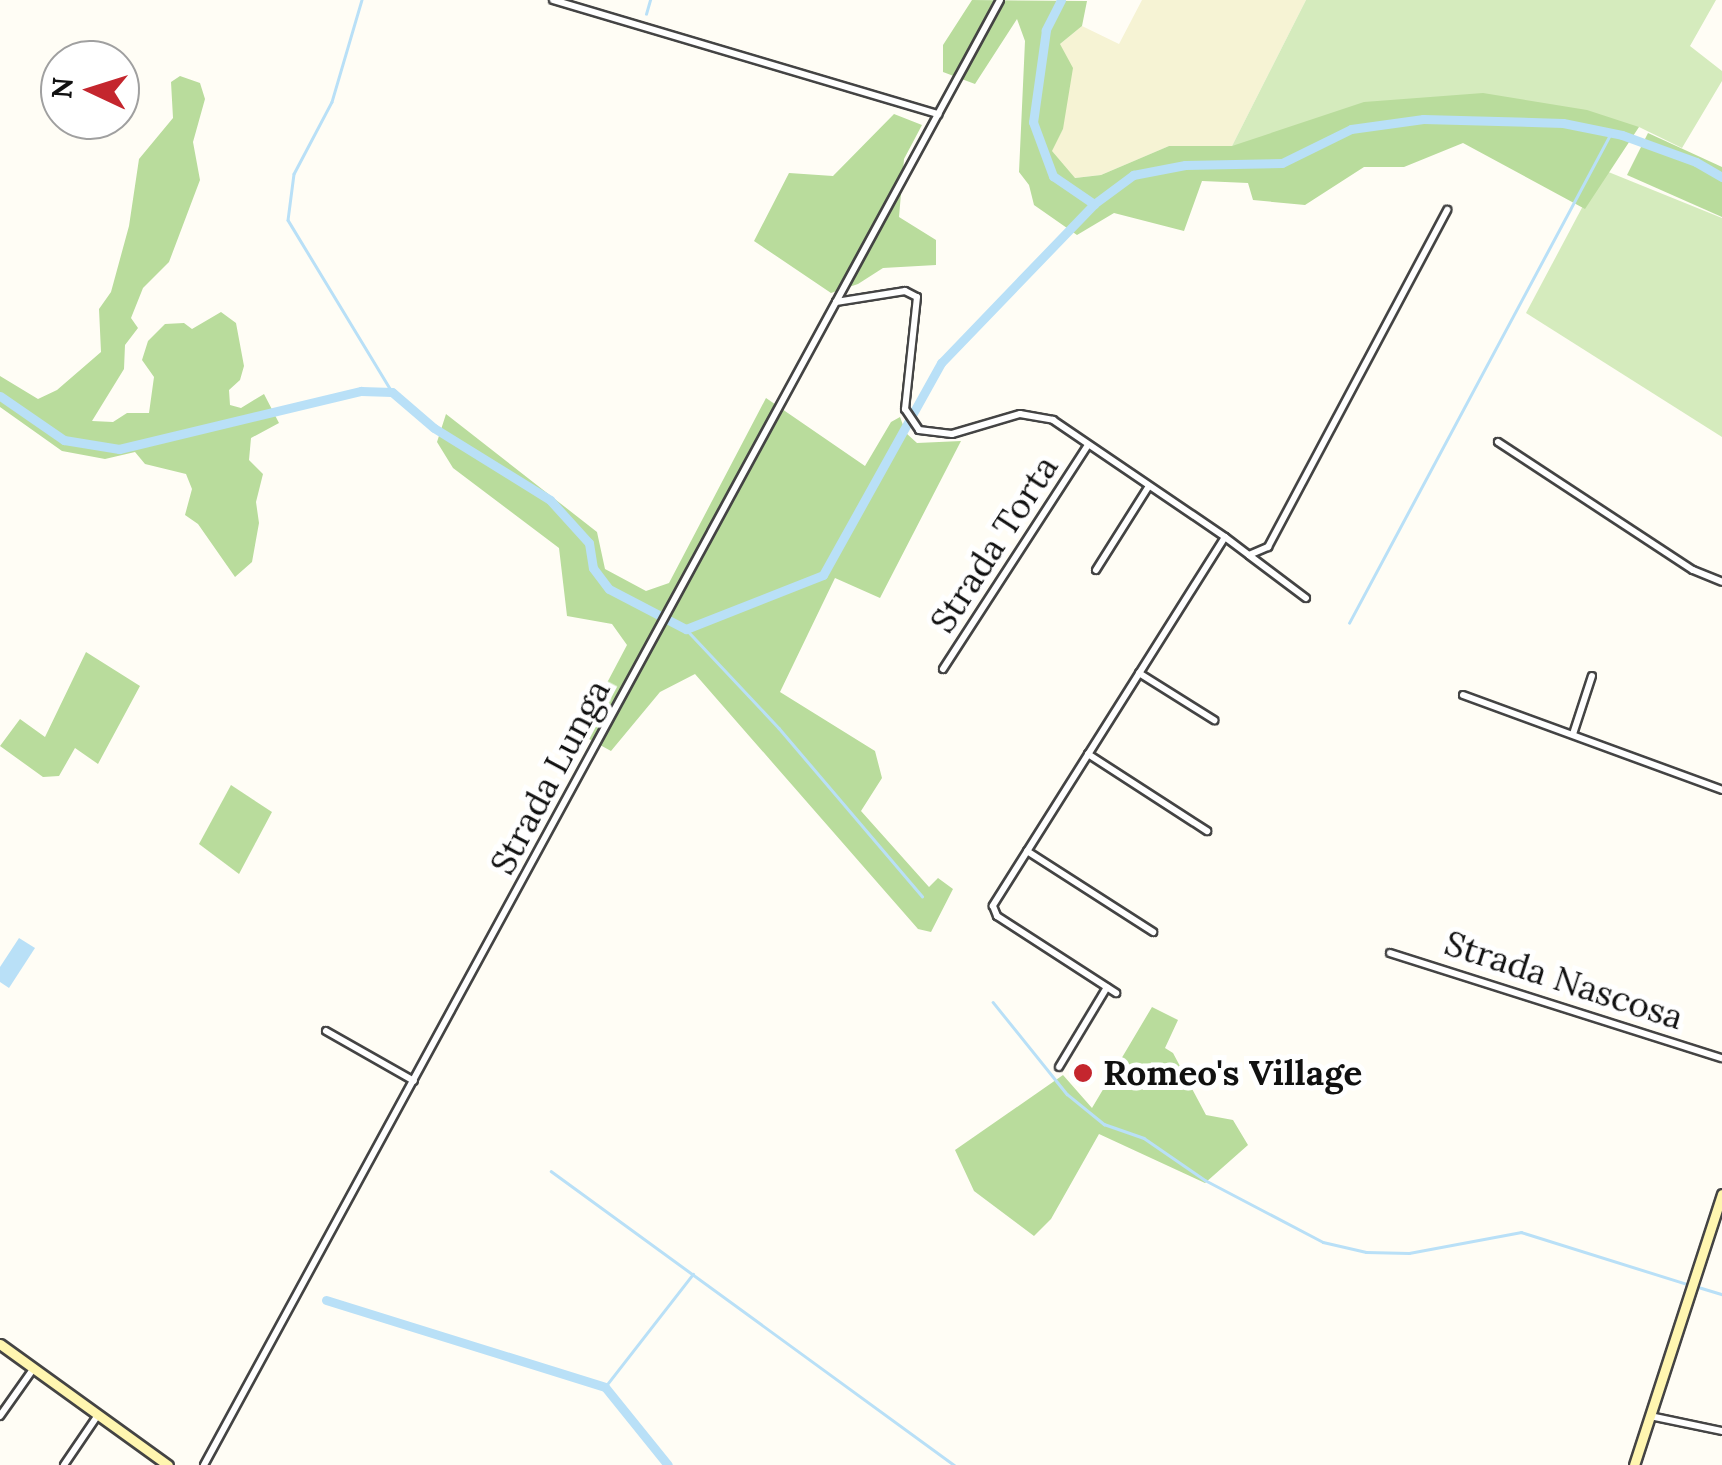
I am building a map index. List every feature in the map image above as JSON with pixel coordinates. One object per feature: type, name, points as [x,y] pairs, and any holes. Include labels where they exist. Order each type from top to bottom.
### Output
[{"type":"street","points":[[553,0],[938,114]]},
{"type":"street","name":"Strada Lunga","points":[[204,1464],[1000,0]]},
{"type":"street","points":[[1249,555],[1260,554],[1270,543],[1447,210]]},
{"type":"street","name":"Strada Torta","points":[[836,302],[906,291],[916,297],[906,414],[914,426],[947,435],[1010,415],[1034,414],[1062,424],[1306,598]]},
{"type":"street","points":[[1498,442],[1690,568],[1722,582]]},
{"type":"street","name":"Strada Torta","points":[[943,670],[1088,445]]},
{"type":"street","points":[[1096,570],[1149,486]]},
{"type":"street","points":[[1116,993],[994,913],[994,904],[1225,537]]},
{"type":"street","points":[[1139,673],[1214,720]]},
{"type":"street","points":[[1573,734],[1592,676]]},
{"type":"street","points":[[1462,694],[1722,790]]},
{"type":"street","points":[[1088,754],[1208,831]]},
{"type":"street","points":[[1028,851],[1153,932]]},
{"type":"street","name":"Strada Nascosa","points":[[1390,953],[1722,1058]]},
{"type":"street","points":[[1058,1067],[1107,987]]},
{"type":"street","points":[[326,1032],[414,1081]]},
{"type":"street","points":[[1634,1465],[1722,1194]]},
{"type":"street","points":[[0,1344],[168,1465]]},
{"type":"street","points":[[0,1416],[34,1368]]},
{"type":"street","points":[[64,1465],[99,1414]]},
{"type":"street","points":[[1650,1416],[1722,1431]]},
{"type":"shaded area","points":[[1142,0],[1306,0],[1232,146],[1169,146],[1101,175],[1074,178],[1051,151],[1063,129],[1060,44],[1082,26],[1119,44]]},
{"type":"green space","points":[[972,0],[1087,1],[1082,26],[1060,44],[1073,68],[1063,129],[1052,151],[1075,178],[1101,175],[1169,146],[1232,146],[1364,102],[1483,93],[1587,110],[1639,127],[1585,209],[1463,143],[1404,167],[1364,167],[1305,205],[1253,200],[1248,183],[1202,181],[1184,231],[1114,213],[1077,235],[1034,205],[1029,185],[1019,172],[1025,41],[1017,19],[975,84],[943,72],[943,45]]},
{"type":"green space","points":[[1306,0],[1716,0],[1690,46],[1722,71],[1722,81],[1682,148],[1639,127],[1232,146]]},
{"type":"green space","points":[[180,76],[200,83],[205,99],[193,142],[200,180],[169,262],[143,288],[131,318],[138,328],[125,345],[124,369],[92,421],[113,422],[127,413],[149,413],[154,377],[142,360],[148,341],[165,324],[184,323],[192,329],[221,312],[236,323],[244,366],[240,380],[229,390],[230,405],[241,408],[264,394],[279,423],[251,438],[249,460],[263,474],[256,502],[259,523],[252,562],[235,577],[198,524],[185,515],[192,489],[186,474],[145,464],[135,452],[105,459],[62,451],[0,407],[0,376],[38,399],[57,390],[101,352],[99,309],[111,292],[129,226],[139,159],[173,118],[171,82]]},
{"type":"green space","points":[[894,114],[922,125],[904,159],[899,217],[936,240],[936,265],[883,268],[858,284],[831,293],[754,241],[789,173],[833,176]]},
{"type":"green space","points":[[1648,133],[1722,167],[1722,217],[1627,175]]},
{"type":"green space","points":[[1601,172],[1722,218],[1722,437],[1526,313]]},
{"type":"green space","points":[[766,398],[865,466],[891,422],[900,417],[906,433],[917,443],[961,441],[880,598],[835,578],[780,692],[875,751],[882,778],[861,811],[929,887],[938,878],[953,889],[931,932],[918,929],[695,674],[660,692],[611,751],[580,734],[627,645],[612,624],[567,616],[559,548],[453,468],[437,442],[446,414],[597,532],[605,569],[646,591],[669,583]]},
{"type":"green space","points":[[86,652],[140,686],[98,764],[75,748],[59,776],[43,777],[0,746],[20,719],[45,737]]},
{"type":"green space","points":[[231,785],[272,812],[239,874],[199,844]]},
{"type":"green space","points":[[1152,1007],[1178,1020],[1165,1048],[1173,1053],[1206,1115],[1233,1120],[1248,1145],[1205,1183],[1099,1134],[1051,1219],[1034,1236],[974,1191],[955,1150],[1063,1075],[1092,1108]]},
{"type":"water","points":[[19,938],[35,948],[9,988],[0,982],[0,967]]},
{"type":"waterway","points":[[362,0],[332,102],[294,174],[288,220],[392,392]]},
{"type":"waterway","points":[[646,14],[650,0]]},
{"type":"waterway","points":[[1061,0],[1046,30],[1033,122],[1053,176],[1094,204],[1133,175],[1185,165],[1282,163],[1351,129],[1423,119],[1563,123],[1622,135],[1696,162],[1722,177]]},
{"type":"waterway","points":[[1349,623],[1611,133]]},
{"type":"waterway","points":[[0,396],[64,440],[119,449],[361,391],[392,392],[434,428],[550,500],[589,543],[593,568],[609,589],[686,629],[823,575],[941,363],[1094,204]]},
{"type":"waterway","points":[[686,629],[779,728],[922,896]]},
{"type":"waterway","points":[[993,1002],[1067,1094],[1104,1124],[1144,1138],[1205,1180],[1323,1242],[1366,1252],[1409,1253],[1521,1232],[1687,1284]]},
{"type":"waterway","points":[[551,1171],[954,1465]]},
{"type":"waterway","points":[[605,1387],[693,1274]]},
{"type":"waterway","points":[[1695,1286],[1722,1294]]},
{"type":"waterway","points":[[326,1300],[605,1387],[668,1465]]},
{"type":"place","name":"Romeo's Village","points":[[1083,1073]]}]
